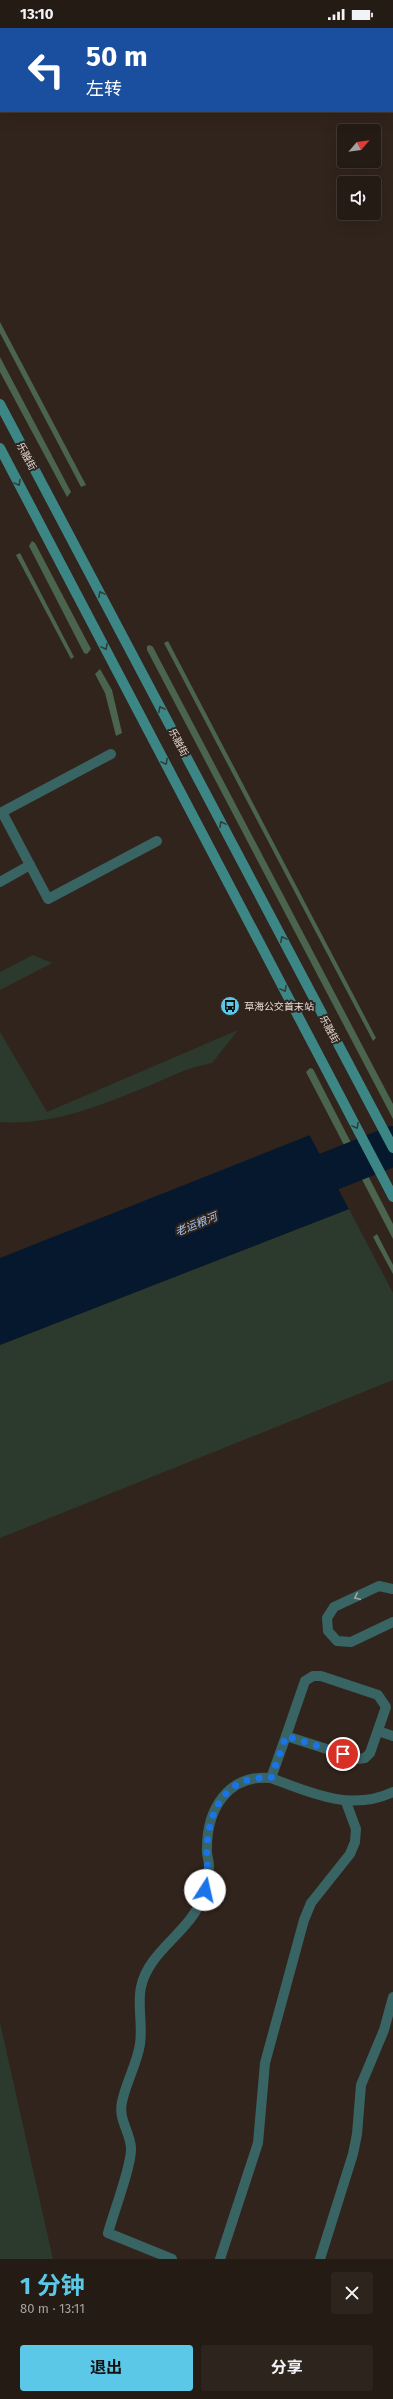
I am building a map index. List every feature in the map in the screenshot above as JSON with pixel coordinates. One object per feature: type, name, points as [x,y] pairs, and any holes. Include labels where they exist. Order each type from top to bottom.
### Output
[{"type":"street","name":"乐融街","points":[[0,404],[393,1148]]},
{"type":"street","name":"乐融街","points":[[0,448],[393,1197]]},
{"type":"street","points":[[111,754],[2,812],[30,865],[48,899],[157,841]]},
{"type":"street","points":[[0,882],[30,865]]},
{"type":"street","points":[[393,1589],[380,1586],[334,1607],[327,1618],[328,1631],[337,1641],[351,1642],[393,1622]]},
{"type":"street","points":[[271,1778],[305,1681],[313,1676],[320,1676],[378,1696],[386,1707],[370,1753],[365,1758],[358,1759],[286,1736]]},
{"type":"street","points":[[378,1731],[393,1736]]},
{"type":"street","points":[[172,2259],[108,2233],[131,2149],[121,2117],[122,2102],[140,2045],[141,1987],[146,1973],[156,1958],[186,1927],[203,1898],[209,1866],[206,1849],[208,1836],[211,1821],[221,1799],[241,1782],[257,1777],[271,1778],[310,1793],[346,1802],[370,1800],[393,1792]]},
{"type":"street","points":[[220,2259],[258,2143],[265,2063],[304,1920],[311,1903],[350,1854],[355,1842],[356,1829],[346,1802]]},
{"type":"street","points":[[320,2259],[353,2154],[361,2085],[388,2019],[393,1997]]},
{"type":"green space","points":[[0,322],[86,485],[81,487],[0,333]]},
{"type":"green space","points":[[0,357],[71,492],[67,497],[0,372]]},
{"type":"green space","points":[[32,541],[35,543],[91,649],[87,654],[84,653],[29,546]]},
{"type":"green space","points":[[20,553],[74,657],[71,659],[16,555]]},
{"type":"green space","points":[[168,641],[376,1038],[373,1041],[164,643]]},
{"type":"green space","points":[[150,645],[153,647],[393,1104],[393,1119],[147,650],[147,646]]},
{"type":"green space","points":[[100,669],[112,690],[122,733],[116,736],[105,693],[95,674]]},
{"type":"green space","points":[[33,955],[52,963],[0,990],[0,972]]},
{"type":"green space","points":[[238,1030],[212,1063],[184,1071],[124,1096],[72,1114],[36,1121],[0,1122],[0,1032],[47,1112]]},
{"type":"green space","points":[[310,1068],[313,1069],[393,1224],[393,1239],[306,1072]]},
{"type":"green space","points":[[349,1209],[393,1293],[393,1380],[0,1538],[0,1345]]},
{"type":"green space","points":[[377,1234],[393,1265],[393,1274],[373,1237]]},
{"type":"green space","points":[[0,2023],[53,2259],[0,2259]]},
{"type":"water","points":[[310,1135],[349,1209],[0,1345],[0,1258]]},
{"type":"pier","points":[[309,1134],[312,1135],[351,1208],[350,1211]]},
{"type":"waterway","name":"老运粮河","points":[[278,1192],[393,1146]]},
{"type":"place","name":"草海公交首末站","points":[[230,1006]]},
{"type":"route","points":[[205,1890],[208,1882],[209,1866],[206,1849],[211,1821],[221,1799],[230,1789],[241,1782],[257,1777],[271,1778],[286,1736],[343,1754]]}]
